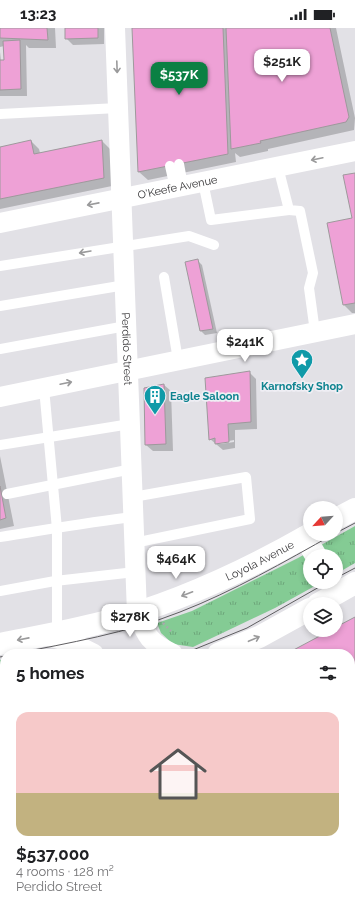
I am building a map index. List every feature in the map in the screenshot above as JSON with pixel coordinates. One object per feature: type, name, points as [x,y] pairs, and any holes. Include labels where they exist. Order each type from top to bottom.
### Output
[{"type":"main road","points":[[343,515],[355,509]]},
{"type":"main road","name":"Loyola Avenue","points":[[0,644],[51,634],[137,613],[209,586],[257,563],[303,538]]},
{"type":"main road","points":[[328,593],[355,583]]},
{"type":"main road","points":[[230,649],[259,637],[303,613]]},
{"type":"street","name":"Perdido Street","points":[[116,28],[137,613],[145,632],[154,644],[164,649]]},
{"type":"street","name":"O'Keefe Avenue","points":[[0,223],[355,151]]},
{"type":"street","points":[[0,397],[355,324]]},
{"type":"street","points":[[51,634],[84,649]]},
{"type":"lane","points":[[0,114],[118,108]]},
{"type":"lane","points":[[174,165],[179,187]]},
{"type":"lane","points":[[278,167],[289,210]]},
{"type":"lane","points":[[203,182],[211,220],[289,210],[300,211],[313,273],[308,288],[315,332]]},
{"type":"lane","points":[[0,266],[189,236],[214,245]]},
{"type":"lane","points":[[164,277],[178,360]]},
{"type":"lane","points":[[0,306],[125,285]]},
{"type":"lane","points":[[0,349],[126,326]]},
{"type":"lane","points":[[44,388],[57,529],[51,634]]},
{"type":"lane","points":[[0,445],[48,436],[130,424]]},
{"type":"lane","points":[[7,494],[132,469]]},
{"type":"lane","points":[[133,496],[246,477],[250,519],[134,543]]},
{"type":"lane","points":[[0,537],[57,529],[84,522],[133,517]]},
{"type":"lane","points":[[0,591],[55,581],[135,572]]},
{"type":"green space","points":[[355,526],[355,563],[343,570],[343,549],[314,549],[328,541],[343,541],[343,533]]},
{"type":"green space","points":[[303,555],[303,589],[309,589],[275,608],[193,647],[173,644],[161,633],[157,623],[192,611]]},
{"type":"building","points":[[0,28],[47,28],[48,40],[0,38]]},
{"type":"building","points":[[65,28],[98,28],[98,38],[65,39]]},
{"type":"building","points":[[132,28],[223,28],[228,154],[138,172]]},
{"type":"building","points":[[226,28],[330,28],[349,117],[346,122],[231,149]]},
{"type":"building","points":[[20,40],[21,89],[0,90],[0,60],[4,60],[3,41]]},
{"type":"building","points":[[31,140],[34,154],[102,140],[104,178],[0,199],[0,147]]},
{"type":"building","points":[[355,173],[355,303],[343,305],[327,223],[352,218],[343,175]]},
{"type":"building","points":[[198,259],[213,329],[200,331],[185,262]]},
{"type":"building","points":[[250,371],[251,422],[228,424],[229,442],[215,444],[215,438],[209,440],[205,378]]},
{"type":"building","name":"Eagle Saloon","points":[[164,384],[166,444],[145,445],[144,388]]},
{"type":"building","points":[[0,486],[6,518],[0,520]]},
{"type":"building","points":[[355,617],[355,649],[295,649],[318,637],[343,637],[343,623]]},
{"type":"tram line","points":[[343,529],[355,523]]},
{"type":"tram line","points":[[37,649],[119,632],[180,612],[220,595],[321,541]]},
{"type":"tram line","points":[[343,574],[355,568]]},
{"type":"tram line","points":[[195,649],[247,628],[316,589]]},
{"type":"place","name":"Karnofsky Shop","points":[[302,380]]},
{"type":"place","name":"Eagle Saloon","points":[[155,416]]}]
